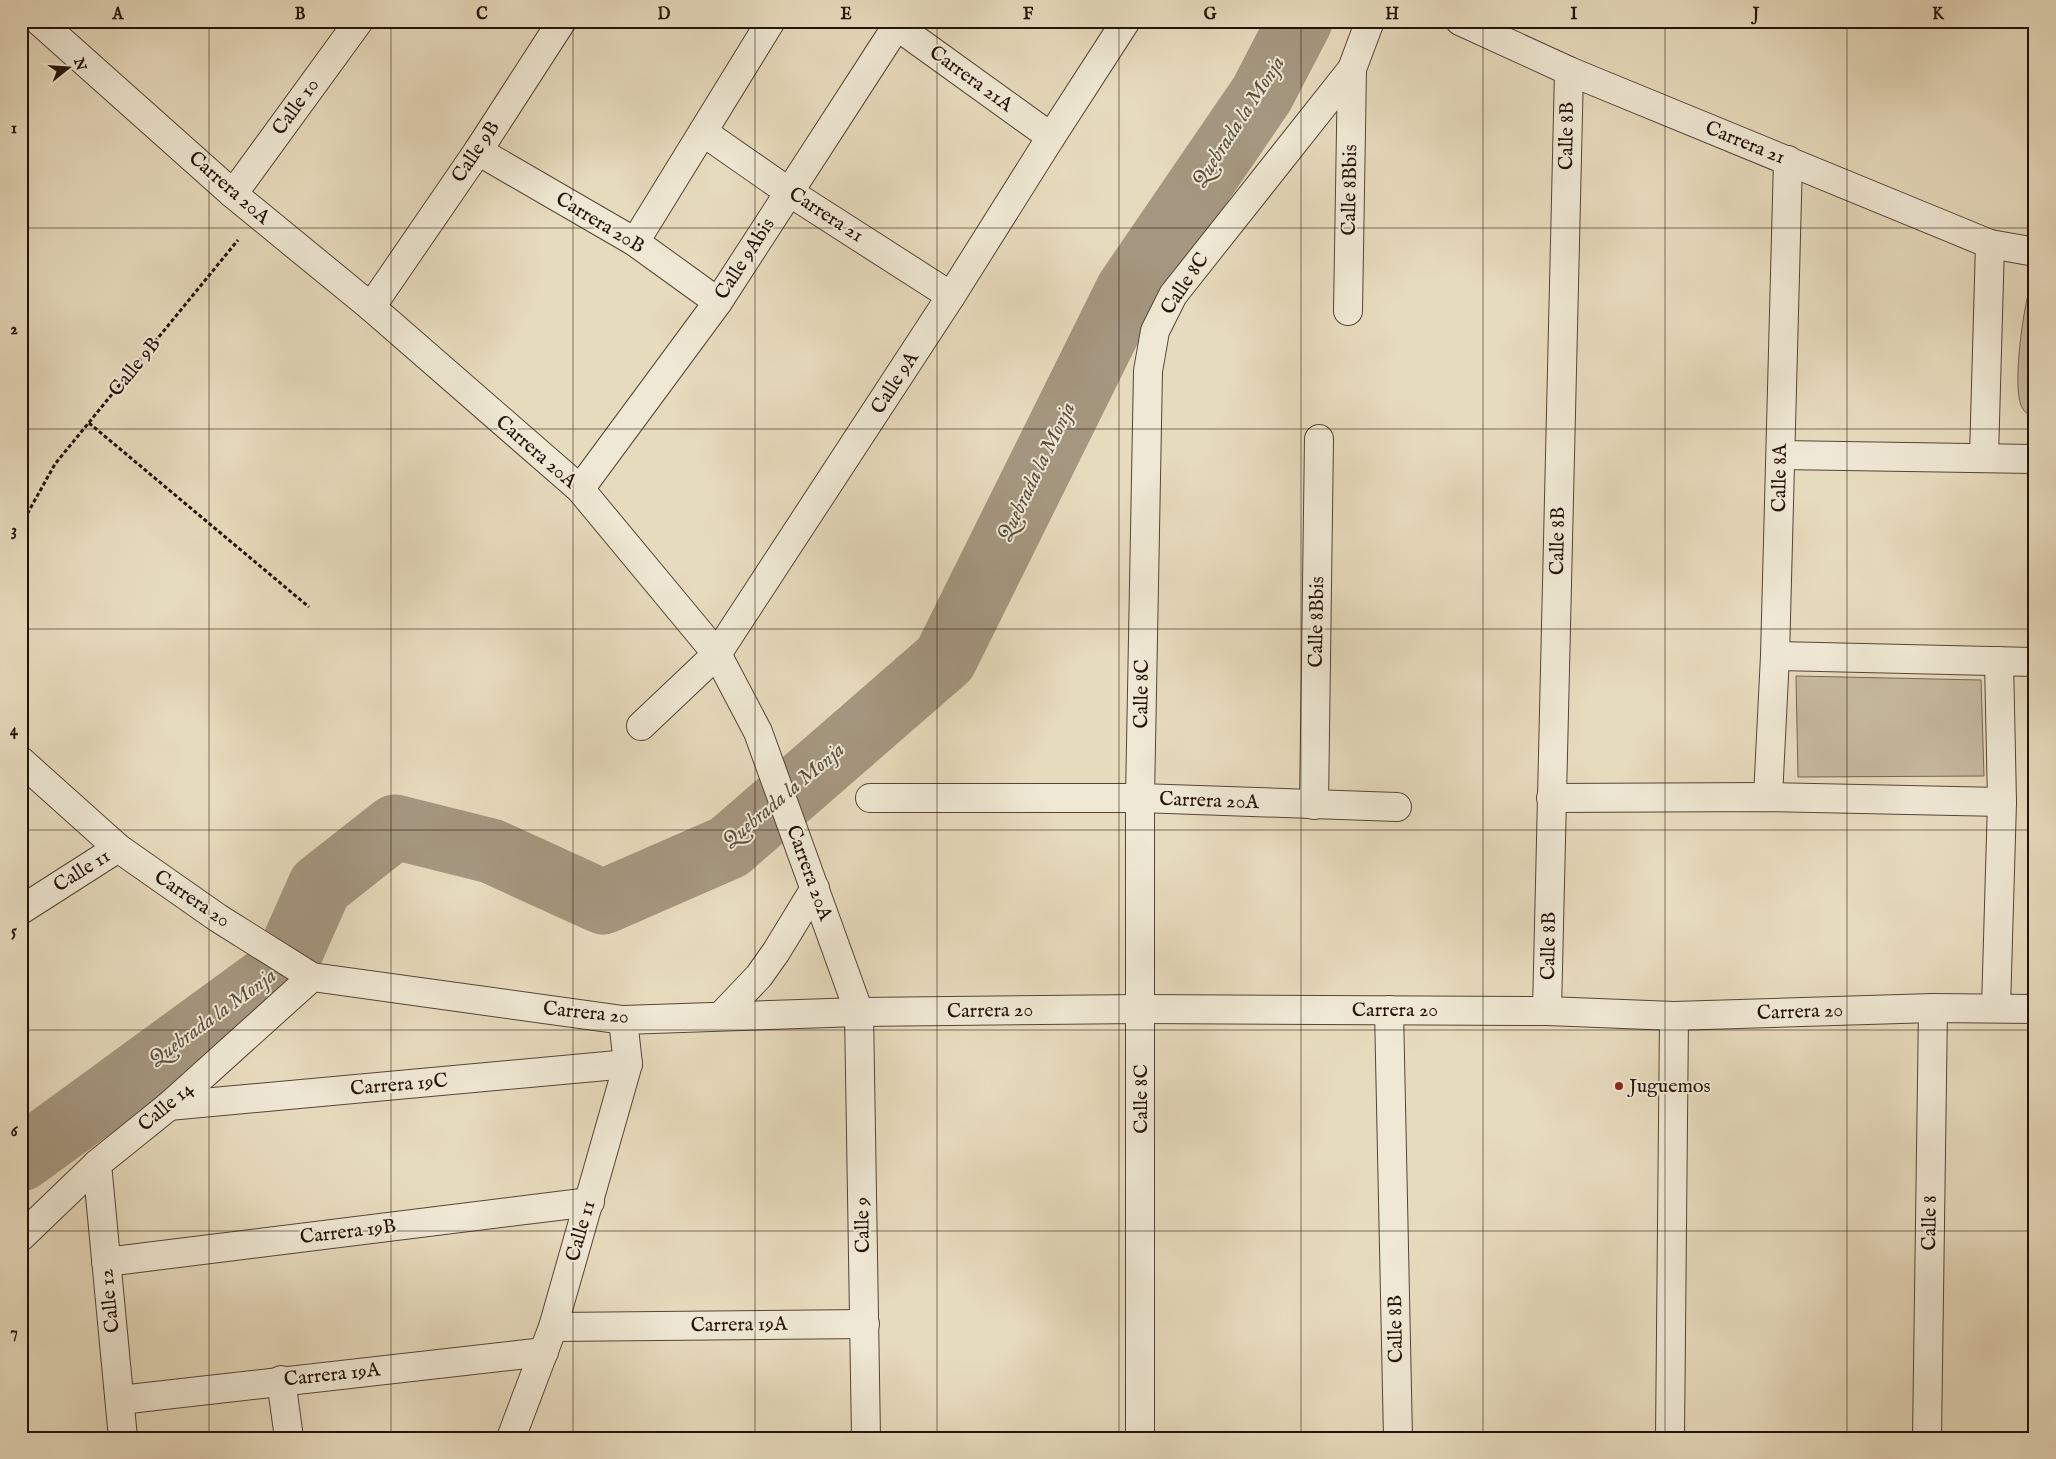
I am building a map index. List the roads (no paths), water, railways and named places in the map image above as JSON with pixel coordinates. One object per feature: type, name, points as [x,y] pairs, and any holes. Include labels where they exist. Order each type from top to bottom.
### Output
[{"type":"street","name":"Carrera 20A","points":[[39,21],[233,194],[371,307],[580,489],[717,654],[758,732],[859,1012]]},
{"type":"street","name":"Calle 10","points":[[233,194],[359,21]]},
{"type":"street","name":"Calle 9B","points":[[371,307],[478,151],[562,21]]},
{"type":"street","points":[[635,242],[771,21]]},
{"type":"street","name":"Calle 9A","points":[[641,726],[717,654],[951,296],[1126,21]]},
{"type":"street","name":"Calle 8C","points":[[1140,1438],[1140,798],[1148,371],[1156,331],[1173,295],[1352,69],[1370,21]]},
{"type":"street","name":"Carrera 21","points":[[1460,21],[1569,71],[1990,244],[2035,252]]},
{"type":"street","name":"Carrera 21A","points":[[896,23],[1051,137]]},
{"type":"street","name":"Calle 9Abis","points":[[580,489],[718,302],[896,23]]},
{"type":"street","name":"Calle 8Bbis","points":[[1348,311],[1352,69]]},
{"type":"street","name":"Calle 8B","points":[[1548,1011],[1551,798],[1569,71]]},
{"type":"street","name":"Carrera 21","points":[[703,132],[789,192],[951,296]]},
{"type":"street","name":"Carrera 20B","points":[[478,151],[635,242],[718,302]]},
{"type":"street","name":"Calle 8A","points":[[1768,797],[1775,656],[1788,160]]},
{"type":"street","points":[[1984,457],[1990,244]]},
{"type":"street","name":"Calle 8Bbis","points":[[1314,805],[1319,439]]},
{"type":"street","points":[[1781,455],[2035,459]]},
{"type":"street","points":[[1775,656],[2035,662]]},
{"type":"street","points":[[1996,1008],[2002,802],[1999,661]]},
{"type":"street","name":"Carrera 20","points":[[21,761],[118,848],[218,918],[312,977],[623,1020],[859,1012],[1141,1009],[1548,1011],[1674,1016],[1933,1008],[2035,1009]]},
{"type":"street","points":[[1551,798],[1768,797],[2002,802]]},
{"type":"street","name":"Carrera 20A","points":[[870,798],[1140,798],[1397,807]]},
{"type":"street","name":"Calle 11","points":[[21,910],[118,848]]},
{"type":"street","points":[[721,1016],[759,976],[776,952],[811,876]]},
{"type":"street","name":"Calle 14","points":[[21,1237],[96,1164],[169,1106],[312,977]]},
{"type":"street","name":"Calle 8","points":[[1927,1438],[1933,1008]]},
{"type":"street","name":"Calle 8B","points":[[1389,1010],[1398,1438]]},
{"type":"street","name":"Calle 9","points":[[859,1012],[866,1324],[866,1438]]},
{"type":"street","points":[[1670,1438],[1674,1016]]},
{"type":"street","name":"Calle 11","points":[[511,1438],[548,1340],[590,1202],[628,1064],[623,1020]]},
{"type":"street","name":"Carrera 19C","points":[[169,1106],[628,1064]]},
{"type":"street","name":"Calle 12","points":[[96,1164],[123,1438]]},
{"type":"street","name":"Carrera 19B","points":[[106,1262],[590,1202]]},
{"type":"street","name":"Carrera 19A","points":[[120,1400],[281,1380],[548,1340],[866,1324]]},
{"type":"street","points":[[281,1380],[289,1438]]},
{"type":"waterway","name":"Quebrada la Monja","points":[[21,1159],[284,967],[320,886],[395,827],[491,851],[603,902],[729,847],[945,659],[1128,290],[1262,94],[1300,21]]},
{"type":"place","name":"Juguemos","points":[[1619,1086]]}]
